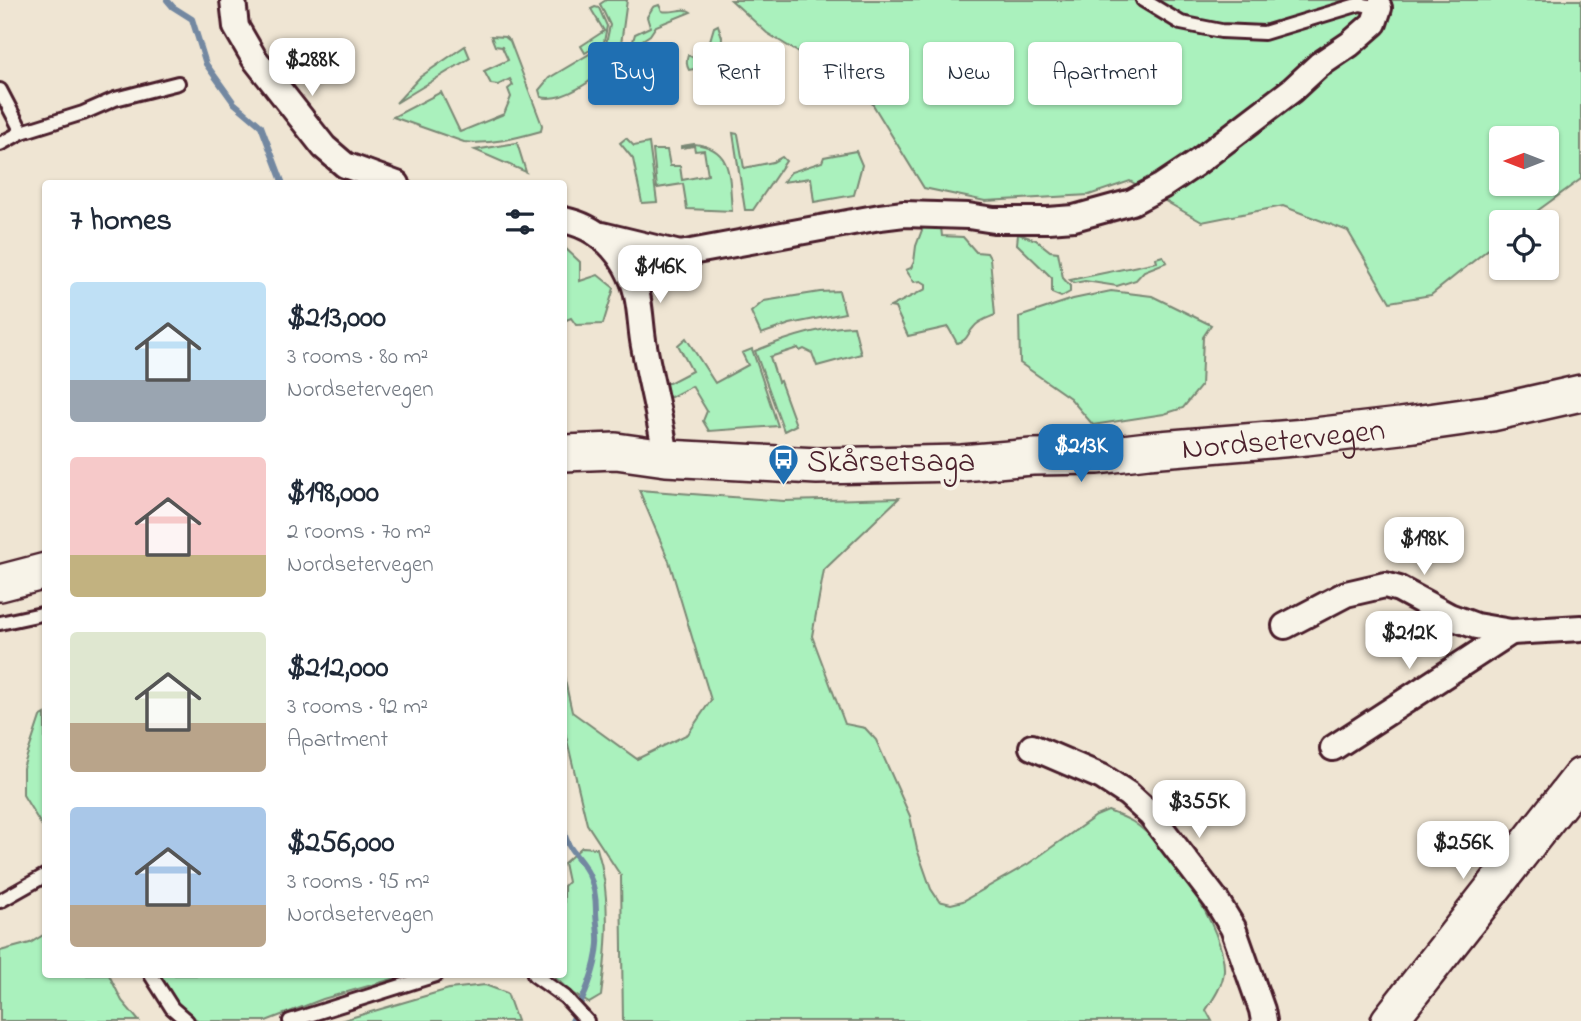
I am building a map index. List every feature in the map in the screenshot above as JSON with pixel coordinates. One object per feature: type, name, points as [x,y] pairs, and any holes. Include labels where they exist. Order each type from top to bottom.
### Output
[{"type":"main road","name":"Nordsetervegen","points":[[567,453],[616,451],[666,458],[850,466],[1098,456],[1400,426],[1492,413],[1581,393]]},
{"type":"main road","points":[[0,583],[42,571]]},
{"type":"main road","points":[[1389,1021],[1581,776]]},
{"type":"street","points":[[233,0],[236,27],[254,58],[324,148],[345,165],[382,180]]},
{"type":"street","points":[[634,283],[680,254],[904,214],[968,216],[994,220],[1048,220],[1074,218],[1124,205],[1162,186],[1227,139],[1374,23],[1379,8]]},
{"type":"street","points":[[567,220],[581,223],[602,235],[680,254]]},
{"type":"street","points":[[602,235],[620,256],[634,283],[666,458]]},
{"type":"street","points":[[1285,626],[1346,594],[1385,585],[1399,589],[1449,616],[1476,626],[1511,632],[1581,628]]},
{"type":"street","points":[[1333,748],[1511,632]]},
{"type":"street","points":[[1031,747],[1102,777],[1128,794],[1151,815],[1216,900],[1233,928],[1264,1021]]},
{"type":"lane","points":[[1143,0],[1181,23],[1221,31],[1264,33],[1360,4],[1379,8]]},
{"type":"lane","points":[[0,145],[22,132],[83,113],[115,99],[178,83]]},
{"type":"lane","points":[[0,90],[22,132]]},
{"type":"lane","points":[[0,623],[42,614]]},
{"type":"lane","points":[[0,901],[42,877]]},
{"type":"lane","points":[[153,978],[172,1008],[187,1021]]},
{"type":"lane","points":[[290,1021],[426,978]]},
{"type":"lane","points":[[538,978],[565,997],[587,1021]]},
{"type":"green space","points":[[606,0],[627,0],[621,42],[606,42],[610,25],[600,4]]},
{"type":"green space","points":[[731,0],[1581,0],[1581,179],[1559,195],[1559,126],[1489,126],[1489,196],[1558,196],[1538,210],[1489,210],[1489,249],[1431,295],[1390,302],[1348,231],[1283,206],[1202,222],[1130,181],[1089,195],[985,201],[924,188],[873,105],[909,105],[909,42],[799,42],[799,53],[767,33]]},
{"type":"green space","points":[[659,5],[662,11],[691,12],[656,26],[650,35],[640,42],[633,41],[635,34],[650,27],[647,17],[653,7]]},
{"type":"green space","points":[[599,8],[607,26],[604,42],[588,42],[588,51],[585,53],[581,46],[604,31],[591,9]]},
{"type":"green space","points":[[718,25],[722,42],[710,42],[714,27]]},
{"type":"green space","points":[[491,36],[505,37],[510,41],[542,125],[541,131],[493,142],[474,143],[464,142],[393,117],[441,92],[460,132],[504,114],[511,97],[508,89],[513,85],[510,79],[498,85],[491,84],[484,71],[508,60],[502,47],[495,46]]},
{"type":"green space","points":[[465,46],[470,58],[396,103],[420,77]]},
{"type":"green space","points":[[588,55],[588,82],[572,92],[551,98],[541,97],[539,90],[549,78]]},
{"type":"green space","points":[[688,55],[693,58],[693,69],[689,70],[687,65]]},
{"type":"green space","points":[[733,133],[738,134],[744,168],[773,162],[782,157],[786,161],[753,210],[745,210]]},
{"type":"green space","points":[[626,138],[634,146],[649,143],[657,202],[642,203],[633,159],[620,143]]},
{"type":"green space","points":[[516,143],[526,172],[475,150]]},
{"type":"green space","points":[[694,144],[707,147],[723,159],[729,177],[732,211],[687,209],[683,184],[657,188],[653,150],[667,150],[670,166],[680,166],[682,180],[708,175],[704,150],[695,151],[694,146],[681,148]]},
{"type":"green space","points":[[856,151],[862,165],[854,195],[814,202],[811,178],[783,182],[791,172],[822,162],[824,157]]},
{"type":"green space","points":[[925,222],[941,227],[942,236],[963,237],[976,252],[987,253],[990,258],[995,315],[978,323],[961,342],[957,343],[948,327],[908,336],[895,308],[890,307],[926,289],[926,284],[921,281],[914,282],[906,270],[911,268],[914,262],[916,246]]},
{"type":"green space","points":[[1018,234],[1036,240],[1050,251],[1058,252],[1063,278],[1070,286],[1070,292],[1061,297],[1052,293],[1052,278],[1017,244]]},
{"type":"green space","points":[[567,250],[580,262],[580,281],[598,275],[614,288],[603,324],[576,325],[571,318],[567,320]]},
{"type":"green space","points":[[1163,256],[1167,262],[1144,271],[1136,280],[1117,286],[1085,281],[1074,283],[1070,280],[1157,262],[1156,258]]},
{"type":"green space","points":[[839,291],[845,313],[790,324],[761,334],[751,312],[764,301]]},
{"type":"green space","points":[[1111,291],[1152,296],[1211,325],[1203,337],[1201,386],[1183,408],[1164,414],[1093,425],[1070,398],[1020,363],[1019,317],[1073,299]]},
{"type":"green space","points":[[854,326],[861,354],[817,366],[812,353],[804,349],[800,351],[798,348],[770,357],[796,425],[784,431],[755,351],[803,334]]},
{"type":"green space","points":[[686,338],[715,383],[748,365],[742,353],[752,349],[778,426],[709,431],[703,421],[707,411],[692,386],[664,398],[660,383],[669,383],[692,371],[678,345]]},
{"type":"green space","points":[[639,490],[784,501],[899,498],[824,570],[812,636],[845,724],[865,728],[876,740],[910,816],[917,849],[931,889],[939,901],[951,904],[963,901],[1028,864],[1096,816],[1108,811],[1127,819],[1147,833],[1177,868],[1205,911],[1215,933],[1222,953],[1224,971],[1220,986],[1206,1010],[1212,1021],[623,1021],[621,876],[587,824],[567,741],[567,690],[572,712],[637,759],[688,734],[711,700],[669,561]]},
{"type":"green space","points":[[42,716],[42,826],[23,795],[23,768]]},
{"type":"green space","points":[[582,847],[597,848],[605,884],[606,940],[601,996],[589,1003],[572,993],[555,978],[567,978],[567,860]]},
{"type":"green space","points":[[42,936],[42,978],[110,978],[122,1001],[139,1021],[0,1021],[0,951],[30,943]]},
{"type":"green space","points":[[162,978],[396,978],[323,999],[266,1021],[200,1021],[189,1016]]},
{"type":"green space","points":[[485,985],[507,993],[517,1021],[340,1021],[449,989]]},
{"type":"waterway","points":[[167,0],[192,19],[206,64],[234,103],[261,126],[281,180]]},
{"type":"waterway","points":[[567,842],[593,884],[598,936],[592,974],[572,1021]]},
{"type":"place","name":"Skårsetsaga","points":[[784,487]]}]
